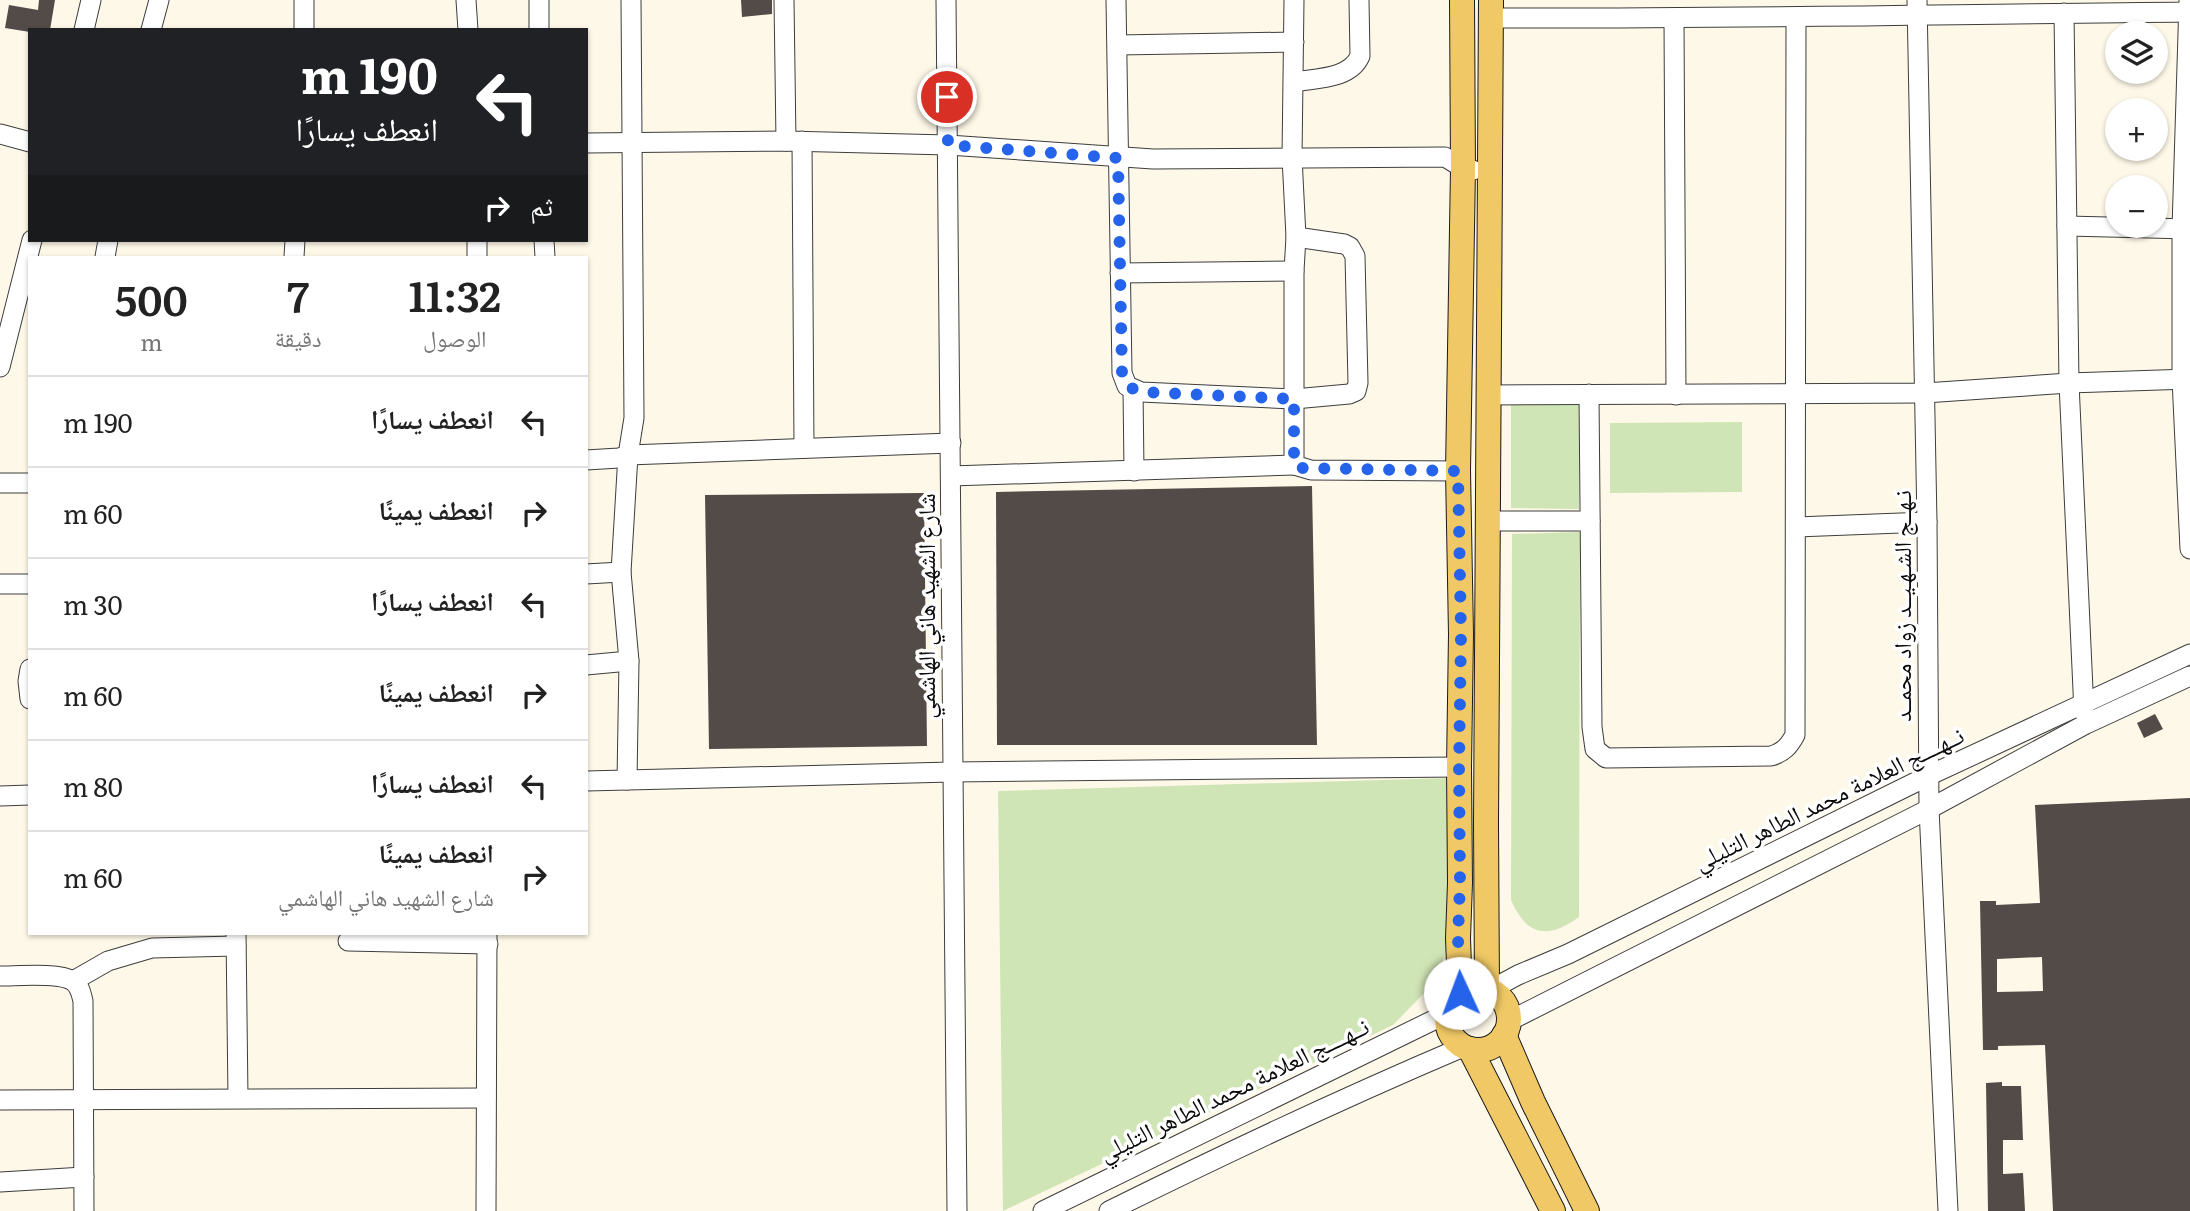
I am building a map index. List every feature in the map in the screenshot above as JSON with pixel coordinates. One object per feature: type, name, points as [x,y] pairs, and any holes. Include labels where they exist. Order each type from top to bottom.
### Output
[{"type":"main road","points":[[1460,993],[1461,634],[1457,157],[1462,0]]},
{"type":"main road","points":[[1489,989],[1486,824],[1491,9]]},
{"type":"main road","points":[[1553,1211],[1466,1048],[1449,1033],[1446,1014],[1451,1002],[1460,993],[1473,988],[1489,989],[1504,1002],[1507,1028],[1533,1102],[1587,1211]]},
{"type":"main road","points":[[1466,1048],[1490,1048],[1507,1028]]},
{"type":"street","points":[[84,28],[91,0]]},
{"type":"street","points":[[152,28],[159,0]]},
{"type":"street","points":[[304,0],[304,28]]},
{"type":"street","points":[[466,0],[468,28]]},
{"type":"street","points":[[539,0],[539,28]]},
{"type":"street","points":[[627,780],[629,661],[621,572],[628,455],[634,418],[631,0]]},
{"type":"street","points":[[784,0],[794,141],[804,448]]},
{"type":"street","name":"شارع الشهيد هاني الهاشمي","points":[[946,0],[957,1211]]},
{"type":"street","points":[[1116,0],[1122,373],[1127,386],[1141,392],[1294,399],[1356,391],[1355,256],[1350,247],[1344,244],[1296,237]]},
{"type":"street","points":[[1294,0],[1294,465]]},
{"type":"street","points":[[1294,82],[1340,74],[1356,64],[1360,56],[1359,0]]},
{"type":"street","points":[[1491,9],[1674,19],[1769,9],[1796,17],[1917,7],[2064,13],[2189,8],[2186,379],[2190,549]]},
{"type":"street","name":"نـهــج الشـهـيــد زواد محمــد","points":[[1917,7],[1927,522],[1928,776],[1948,1211]]},
{"type":"street","points":[[2064,13],[2069,383],[2085,724]]},
{"type":"street","points":[[1589,394],[1591,727],[1595,749],[1606,758],[1771,756],[1788,747],[1795,735],[1796,17]]},
{"type":"street","points":[[1674,19],[1676,395]]},
{"type":"street","points":[[1118,45],[1294,43]]},
{"type":"street","points":[[0,134],[28,141]]},
{"type":"street","points":[[588,143],[794,141],[948,145],[1118,158],[1457,157],[1491,146]]},
{"type":"street","points":[[1457,157],[1492,172]]},
{"type":"street","points":[[2067,226],[2186,229]]},
{"type":"street","points":[[0,367],[31,242]]},
{"type":"street","points":[[1120,273],[1294,271]]},
{"type":"street","points":[[1490,395],[1925,393],[2069,383],[2186,379]]},
{"type":"street","points":[[1133,389],[1133,471]]},
{"type":"street","points":[[588,460],[628,455],[951,443]]},
{"type":"street","points":[[951,476],[1294,465],[1311,470],[1458,471]]},
{"type":"street","points":[[0,483],[28,483]]},
{"type":"street","points":[[1489,521],[1590,521]]},
{"type":"street","points":[[1796,527],[1927,522]]},
{"type":"street","points":[[588,574],[621,572]]},
{"type":"street","points":[[0,584],[28,584]]},
{"type":"street","name":"نــهــــج العلامة محمد الطاهر التليلي","points":[[1489,989],[1568,954],[2082,702],[2190,654]]},
{"type":"street","points":[[588,665],[629,661]]},
{"type":"street","name":"نــهــــج العلامة محمد الطاهر التليلي","points":[[1507,1028],[1929,809],[2085,724],[2190,676]]},
{"type":"street","points":[[588,781],[952,772],[1459,766]]},
{"type":"street","points":[[0,796],[28,795]]},
{"type":"street","points":[[348,941],[487,938],[486,1211]]},
{"type":"street","points":[[73,981],[108,961],[152,948],[236,939],[238,1098]]},
{"type":"street","points":[[0,976],[62,977],[73,981],[80,988],[83,1001],[84,1211]]},
{"type":"street","name":"نــهــــج العلامة محمد الطاهر التليلي","points":[[1043,1211],[1446,1014]]},
{"type":"street","points":[[1110,1211],[1408,1069],[1466,1048]]},
{"type":"street","points":[[0,1100],[486,1098]]},
{"type":"street","points":[[0,1182],[84,1177]]},
{"type":"green space","points":[[1579,404],[1579,509],[1511,508],[1511,405]]},
{"type":"green space","points":[[1742,422],[1742,492],[1610,493],[1610,423]]},
{"type":"green space","points":[[1580,532],[1579,917],[1558,929],[1540,931],[1524,921],[1511,900],[1512,534]]},
{"type":"green space","points":[[1450,778],[1448,940],[1445,955],[1434,983],[1393,1025],[1003,1211],[998,791]]},
{"type":"building","points":[[39,0],[55,0],[50,28],[28,28],[28,32],[5,28],[9,5],[38,10]]},
{"type":"building","points":[[741,0],[772,0],[772,14],[742,17]]},
{"type":"building","points":[[1312,486],[1317,745],[997,745],[996,492]]},
{"type":"building","points":[[924,493],[927,746],[709,749],[705,495]]},
{"type":"building","points":[[2155,714],[2163,729],[2144,738],[2137,723]]},
{"type":"building","points":[[2190,798],[2190,1211],[2053,1211],[2045,1045],[1998,1046],[1998,1050],[1983,1050],[1980,901],[1996,901],[1996,905],[2040,903],[2035,805]],"holes":[[[2042,957],[2043,991],[1997,992],[1997,959]]]},
{"type":"building","points":[[2002,1082],[2002,1086],[2021,1086],[2023,1140],[2003,1140],[2003,1174],[2023,1173],[2025,1211],[1988,1211],[1986,1083]]},
{"type":"route","points":[[947,97],[948,145],[1118,158],[1122,373],[1127,386],[1141,392],[1294,399],[1294,465],[1301,468],[1458,471],[1461,634],[1458,938],[1460,993]]}]
